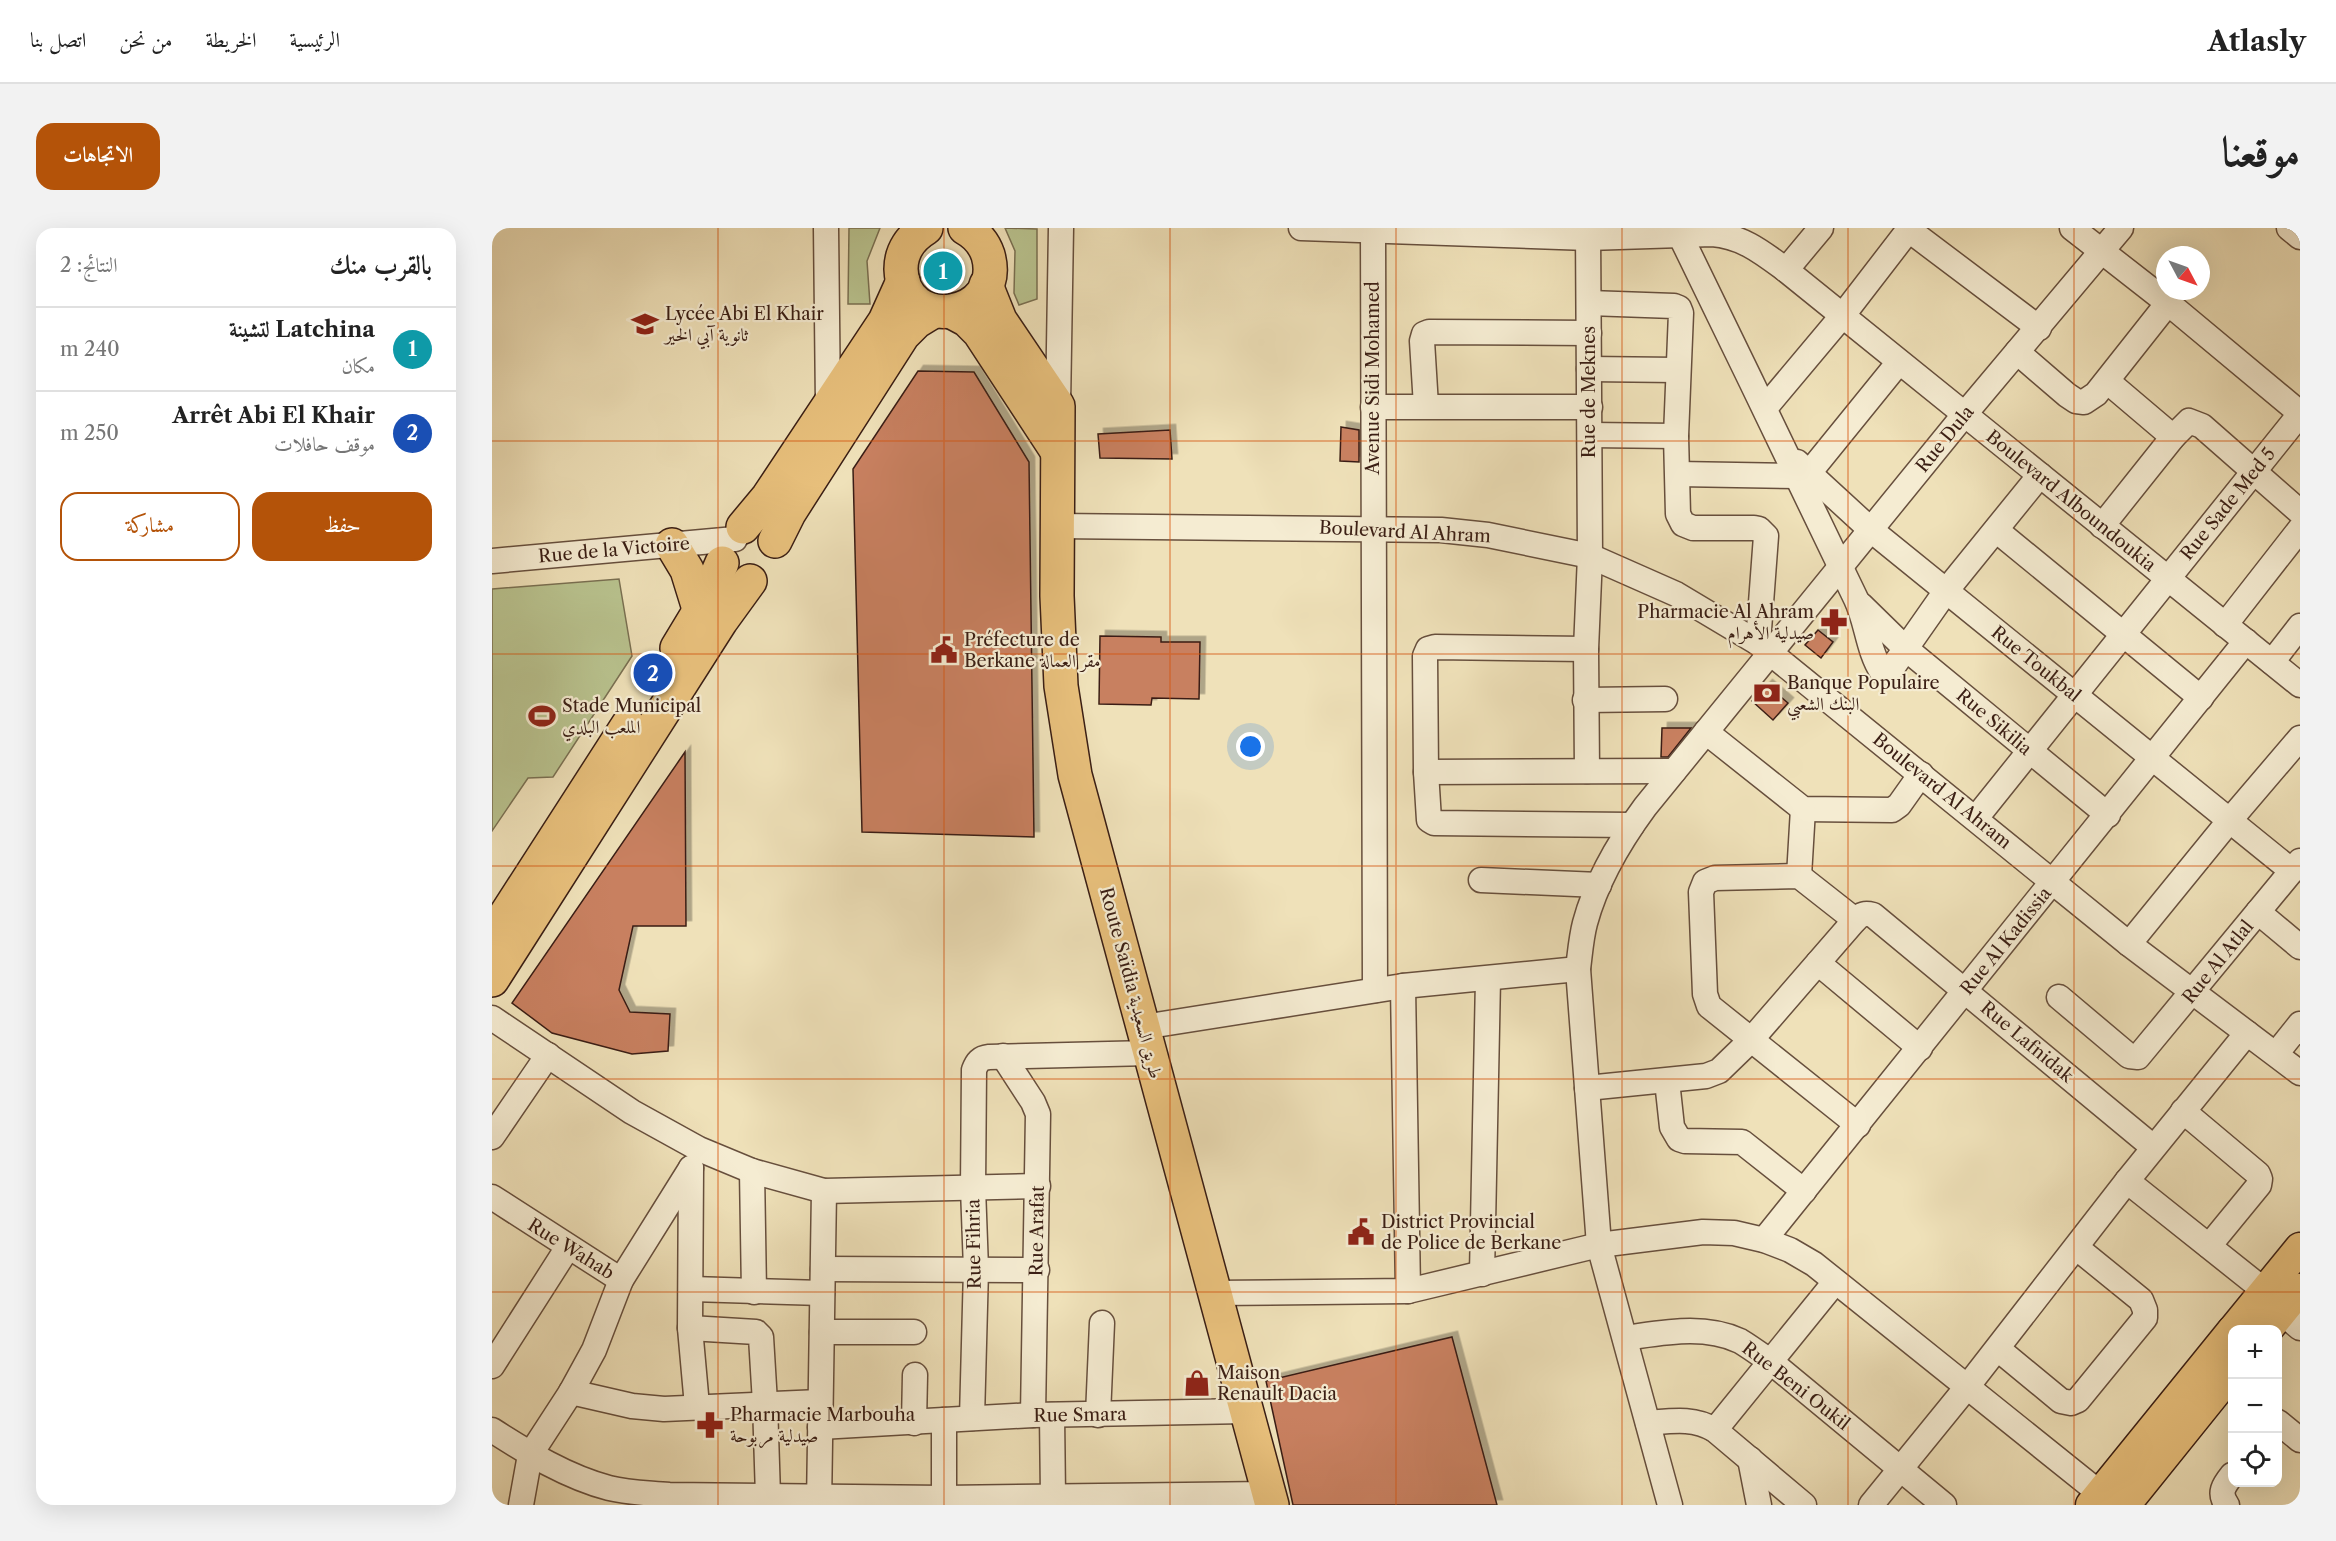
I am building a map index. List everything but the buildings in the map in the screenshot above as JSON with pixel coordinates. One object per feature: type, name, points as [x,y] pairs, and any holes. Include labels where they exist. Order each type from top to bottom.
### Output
[{"type":"highway","points":[[926,228],[912,238],[901,263],[903,281],[912,297],[926,308],[943,311],[967,320],[979,332],[1057,451]]},
{"type":"highway","points":[[492,980],[721,621],[771,552],[789,513],[903,335],[916,322],[943,311],[969,306],[987,285],[989,259],[982,243],[968,229]]},
{"type":"highway","points":[[492,936],[700,612],[733,543],[768,497],[885,321],[903,281]]},
{"type":"highway","points":[[987,285],[1000,320],[1058,406]]},
{"type":"highway","name":"Route Saïdia طريق السعيدية","points":[[1058,406],[1057,596],[1061,686],[1069,746],[1082,804],[1271,1500]]},
{"type":"highway","points":[[750,581],[739,584],[724,575],[733,543],[755,522],[767,525],[775,541]]},
{"type":"highway","points":[[672,545],[690,577],[700,612]]},
{"type":"main road","points":[[2278,1315],[2300,1248]]},
{"type":"main road","points":[[2248,1325],[2278,1315],[2300,1289]]},
{"type":"main road","points":[[2108,1502],[2228,1337]]},
{"type":"main road","points":[[2108,1502],[2228,1382]]},
{"type":"street","points":[[826,228],[828,405]]},
{"type":"street","points":[[1058,406],[1061,228]]},
{"type":"street","points":[[1301,228],[1680,235],[1731,232]]},
{"type":"street","points":[[1786,270],[1821,228]]},
{"type":"street","points":[[2072,228],[2168,303],[2300,414]]},
{"type":"street","name":"Rue Dula","points":[[1670,1505],[1599,1245],[1578,969],[1585,924],[1599,885],[1632,825],[1706,732],[1764,648],[1840,570],[1964,415],[2121,228]]},
{"type":"street","points":[[2289,228],[2300,237]]},
{"type":"street","name":"Avenue Sidi Mohamed","points":[[1373,229],[1375,990]]},
{"type":"street","points":[[1765,408],[1843,315],[1910,229],[2039,328]]},
{"type":"street","name":"Boulevard Alboundoukia","points":[[1731,232],[1786,270],[1843,315],[2300,685]]},
{"type":"street","name":"Rue de Meknes","points":[[1587,771],[1585,700],[1590,556],[1588,233]]},
{"type":"street","points":[[1680,235],[1786,452],[1804,475],[1840,570],[1857,601],[1882,672],[1890,671],[1946,591],[2040,475]]},
{"type":"street","points":[[1589,303],[1679,308],[1681,313],[1676,436],[1678,514],[1683,524],[1693,528],[1754,528],[1759,529],[1766,536],[1764,648]]},
{"type":"street","points":[[2017,352],[2067,395],[2076,401],[2084,402],[2107,381],[2168,303]]},
{"type":"street","points":[[1426,406],[1422,341],[1424,334],[1429,332],[1589,333]]},
{"type":"street","points":[[1804,475],[1899,362]]},
{"type":"street","points":[[1589,369],[1677,370]]},
{"type":"street","points":[[2107,381],[2173,437]]},
{"type":"street","points":[[1373,407],[1590,407]]},
{"type":"street","name":"Rue Sade Med 5","points":[[1976,819],[2300,414]]},
{"type":"street","points":[[2102,526],[2186,422],[2197,423],[2300,512]]},
{"type":"street","points":[[1590,435],[1676,436]]},
{"type":"street","points":[[1678,474],[1804,475]]},
{"type":"street","name":"Rue Toukbal","points":[[1804,475],[2152,759],[2230,820],[2296,866]]},
{"type":"street","name":"Boulevard Al Ahram","points":[[1057,526],[1373,528],[1488,534],[1590,556],[1676,594],[1764,648],[2130,944],[2300,1073]]},
{"type":"street","points":[[2225,625],[2300,529]]},
{"type":"street","points":[[1996,530],[2201,698]]},
{"type":"street","name":"Rue de la Victoire","points":[[492,561],[672,545],[733,543]]},
{"type":"street","name":"Rue Sikilia","points":[[1857,601],[1905,648],[2108,815]]},
{"type":"street","points":[[2272,662],[2300,626]]},
{"type":"street","name":"Rue Al Kadissia","points":[[1764,1240],[2246,641]]},
{"type":"street","points":[[1586,649],[1435,647],[1428,649],[1425,656],[1428,816],[1434,823],[1632,825]]},
{"type":"street","points":[[1585,700],[1665,699]]},
{"type":"street","points":[[1706,732],[1803,809],[1892,810],[1899,805],[1921,774]]},
{"type":"street","points":[[2130,944],[2300,738]]},
{"type":"street","points":[[1426,772],[1674,771]]},
{"type":"street","points":[[1803,809],[1799,876],[1715,878],[1705,882],[1701,892],[1706,1000],[1713,1010],[1858,1125]]},
{"type":"street","name":"Rue Al Atlal","points":[[2059,997],[2132,1057],[2138,1057],[2296,866]]},
{"type":"street","name":"Rue Lafnidak","points":[[1799,876],[1864,918],[1966,991],[2153,1148]]},
{"type":"street","points":[[1481,880],[1599,885]]},
{"type":"street","points":[[2258,912],[2300,947]]},
{"type":"street","points":[[1587,1088],[1667,1081],[1713,1074],[1750,1040],[1818,963],[1864,918]]},
{"type":"street","points":[[1818,963],[1920,1048]]},
{"type":"street","points":[[1003,1056],[1146,1040],[1375,990],[1578,969]]},
{"type":"street","points":[[1482,1274],[1488,979]]},
{"type":"street","points":[[1403,986],[1408,1291]]},
{"type":"street","points":[[492,1018],[632,1112],[695,1159],[824,1191],[1038,1186]]},
{"type":"street","points":[[2277,1054],[2300,1024]]},
{"type":"street","points":[[1871,1505],[2077,1248],[2153,1148],[2247,1033]]},
{"type":"street","points":[[492,1137],[548,1055]]},
{"type":"street","name":"Rue Fihria","points":[[972,1418],[976,1269],[974,1070],[982,1058],[1003,1056]]},
{"type":"street","name":"Rue Arafat","points":[[1003,1056],[1038,1113],[1037,1270],[1042,1415],[1053,1497]]},
{"type":"street","points":[[1667,1081],[1672,1127],[1679,1139],[1742,1142],[1804,1191]]},
{"type":"street","points":[[2183,1112],[2258,1174],[2260,1179],[2259,1185],[2209,1246]]},
{"type":"street","points":[[521,1505],[530,1455],[571,1392],[594,1350],[621,1280],[695,1159]]},
{"type":"street","points":[[695,1159],[690,1328],[697,1406]]},
{"type":"street","points":[[752,1172],[754,1292]]},
{"type":"street","points":[[2127,1181],[2209,1246],[2278,1315]]},
{"type":"street","points":[[819,1501],[824,1191]]},
{"type":"street","name":"Rue Wahab","points":[[492,1197],[621,1280]]},
{"type":"street","points":[[1215,1293],[1408,1291],[1599,1245],[1703,1232],[1734,1233],[1764,1240],[1790,1250],[1814,1264],[2108,1502]]},
{"type":"street","points":[[492,1366],[568,1247]]},
{"type":"street","points":[[1998,1348],[2061,1401],[2071,1403],[2078,1400],[2145,1318],[2141,1300],[2077,1248]]},
{"type":"street","points":[[692,1289],[754,1292],[822,1281],[976,1269],[1037,1270]]},
{"type":"street","points":[[1715,1430],[1835,1282]]},
{"type":"street","points":[[1098,1415],[1102,1323]]},
{"type":"street","points":[[690,1328],[759,1334],[765,1403],[768,1496]]},
{"type":"street","name":"Rue Beni Oukil","points":[[1625,1338],[1689,1330],[1710,1332],[1741,1342],[1771,1362],[1944,1505]]},
{"type":"street","points":[[822,1332],[914,1332]]},
{"type":"street","points":[[914,1423],[915,1375]]},
{"type":"street","points":[[571,1392],[632,1406],[664,1409],[820,1402]]},
{"type":"street","name":"Rue Smara","points":[[820,1427],[1042,1415],[1246,1411]]},
{"type":"street","points":[[930,1500],[944,1420]]},
{"type":"street","points":[[1648,1423],[1686,1420],[1695,1421],[1715,1430],[1804,1505]]},
{"type":"street","points":[[2282,1426],[2300,1440]]},
{"type":"street","points":[[492,1430],[530,1455],[584,1480],[668,1500],[768,1496],[819,1501],[987,1501],[1053,1497],[1101,1501],[1271,1500]]},
{"type":"street","points":[[1750,1459],[1759,1505]]},
{"type":"street","points":[[2227,1505],[2222,1494],[2223,1486],[2228,1480]]},
{"type":"green space","points":[[849,228],[880,228],[867,261],[870,304],[848,304]]},
{"type":"green space","points":[[1005,228],[1037,229],[1037,299],[1019,305],[1014,293],[1015,251]]},
{"type":"green space","name":"Stade Municipal الملعب البلدي","points":[[619,579],[632,656],[553,777],[528,778],[492,831],[492,589]]},
{"type":"place","name":"Latchina لتشينة","points":[[943,271]]},
{"type":"place","name":"Lycée Abi El Khair ثانوية آبي الخير","points":[[645,324]]},
{"type":"place","name":"Pharmacie Al Ahram صيدلية الأهرام","points":[[1834,622]]},
{"type":"place","name":"Préfecture de Berkane مقر العمالة","points":[[944,650]]},
{"type":"place","name":"Arrêt Abi El Khair","points":[[653,673]]},
{"type":"place","name":"Banque Populaire البنك الشعبي","points":[[1767,693]]},
{"type":"place","name":"Stade Municipal الملعب البلدي","points":[[542,716]]},
{"type":"place","name":"District Provincial de Police de Berkane","points":[[1361,1232]]},
{"type":"place","name":"Maison Renault Dacia","points":[[1197,1383]]},
{"type":"place","name":"Pharmacie Marbouha صيدلية مربوحة","points":[[710,1425]]}]
